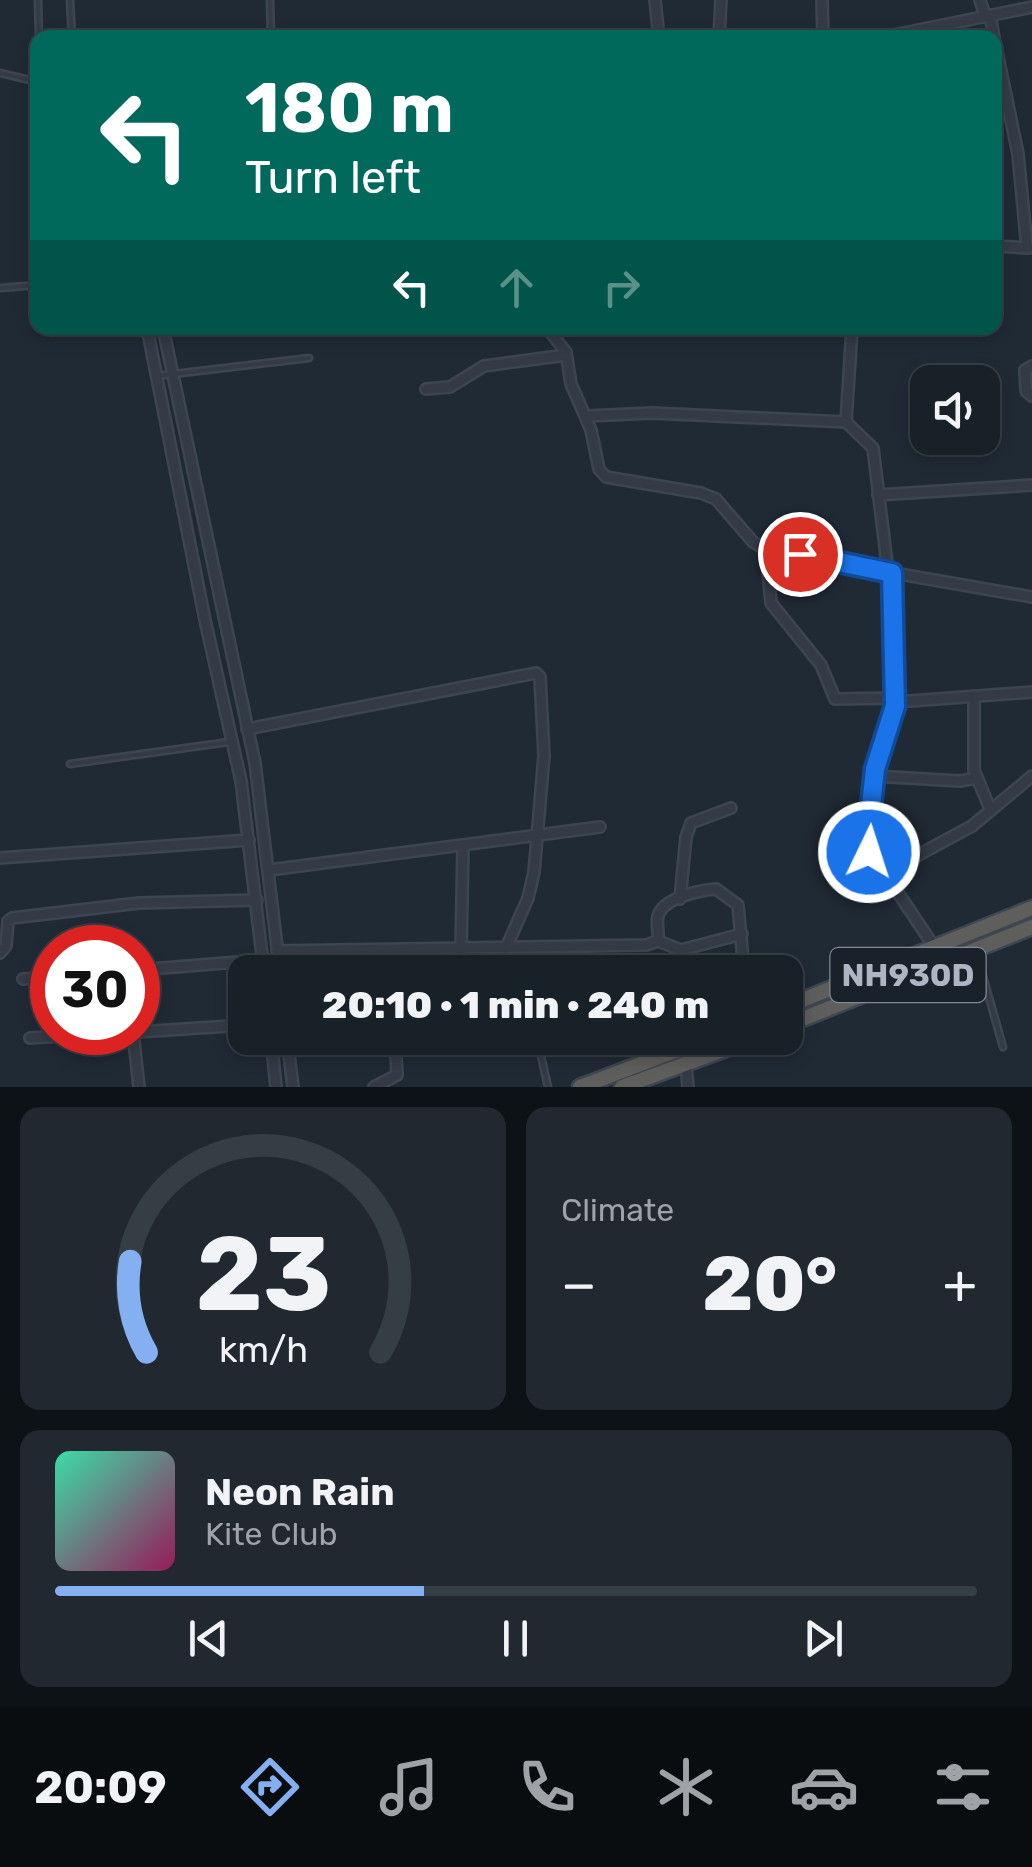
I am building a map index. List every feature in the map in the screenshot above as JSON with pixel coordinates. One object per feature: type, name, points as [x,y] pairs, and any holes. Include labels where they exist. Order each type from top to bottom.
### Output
[{"type":"highway","name":"NH930D","points":[[803,1000],[1032,908]]},
{"type":"highway","name":"NH930D","points":[[803,1019],[1032,927]]},
{"type":"highway","points":[[580,1087],[664,1055]]},
{"type":"highway","points":[[622,1087],[712,1055]]},
{"type":"street","points":[[655,0],[658,30]]},
{"type":"street","points":[[720,30],[721,0]]},
{"type":"street","points":[[822,0],[823,30]]},
{"type":"street","points":[[980,0],[992,30]]},
{"type":"street","points":[[938,30],[1032,6]]},
{"type":"street","points":[[1002,73],[1027,190],[1029,248],[1002,246]]},
{"type":"street","points":[[148,335],[205,620],[234,742],[262,955]]},
{"type":"street","points":[[166,335],[255,763],[278,955]]},
{"type":"street","points":[[554,335],[562,344],[571,384],[586,416],[599,468],[606,478],[701,493],[716,500],[753,542],[766,550],[835,559],[1032,597]]},
{"type":"street","points":[[846,422],[852,335]]},
{"type":"street","points":[[426,389],[450,386],[484,366],[566,355]]},
{"type":"street","points":[[1032,366],[1025,370],[1026,391],[1032,396]]},
{"type":"street","points":[[586,416],[652,413],[846,422],[873,448],[890,572],[895,700],[874,776],[868,848],[934,946]]},
{"type":"street","points":[[878,495],[1032,485]]},
{"type":"street","points":[[766,550],[766,584],[771,603],[821,664],[835,700],[1032,692]]},
{"type":"street","points":[[247,729],[536,673],[540,678],[544,756],[536,836],[528,898],[506,948]]},
{"type":"street","points":[[974,696],[976,778],[990,809]]},
{"type":"street","points":[[874,776],[960,781],[976,778]]},
{"type":"street","points":[[885,873],[965,830],[1032,776]]},
{"type":"street","points":[[680,898],[691,823],[732,808]]},
{"type":"street","points":[[269,870],[600,827]]},
{"type":"street","points":[[0,858],[249,840]]},
{"type":"street","points":[[461,950],[464,845]]},
{"type":"street","points":[[658,941],[658,914],[680,898],[711,888],[738,904],[743,955]]},
{"type":"street","points":[[0,952],[6,946],[8,921],[12,918],[139,903],[257,900]]},
{"type":"street","points":[[277,951],[461,950],[646,945],[658,941],[677,950],[742,934]]},
{"type":"street","points":[[160,968],[228,963]]},
{"type":"street","points":[[24,979],[30,979]]},
{"type":"street","points":[[160,1030],[228,1026]]},
{"type":"street","points":[[135,1055],[139,1087]]},
{"type":"street","points":[[273,1055],[276,1087]]},
{"type":"street","points":[[288,1055],[293,1087]]},
{"type":"street","points":[[374,1087],[396,1075],[395,1055]]},
{"type":"street","points":[[686,1065],[688,1087]]},
{"type":"lane","points":[[38,0],[39,30]]},
{"type":"lane","points":[[70,0],[72,30]]},
{"type":"lane","points":[[270,0],[271,30]]},
{"type":"lane","points":[[0,73],[30,80]]},
{"type":"lane","points":[[0,288],[30,286]]},
{"type":"lane","points":[[157,376],[309,358]]},
{"type":"lane","points":[[70,764],[234,742]]},
{"type":"lane","points":[[975,948],[1003,1047]]},
{"type":"lane","points":[[541,1055],[548,1087]]},
{"type":"route","points":[[800,554],[892,573],[895,706],[875,769],[869,852]]}]
